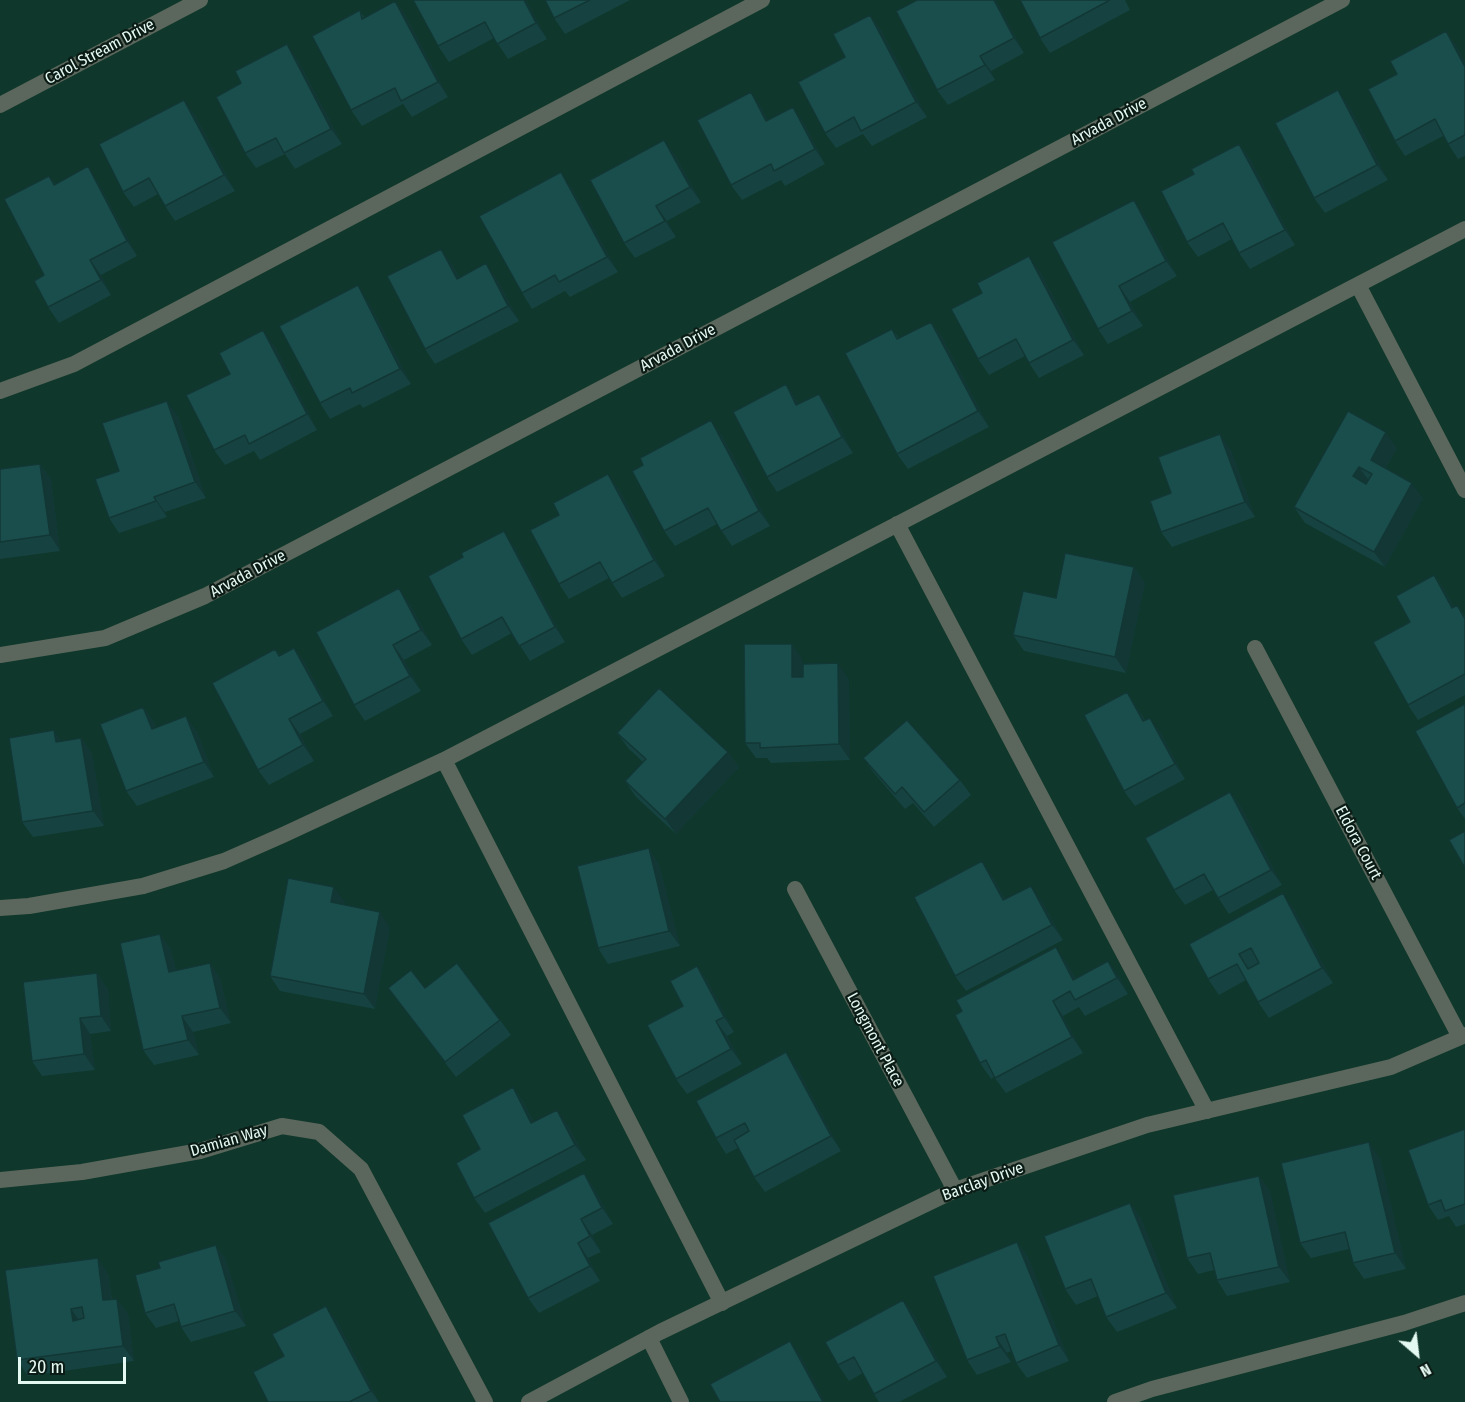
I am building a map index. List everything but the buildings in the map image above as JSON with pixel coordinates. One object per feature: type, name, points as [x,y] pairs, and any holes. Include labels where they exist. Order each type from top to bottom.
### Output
[{"type":"street","name":"Carol Stream Drive","points":[[0,105],[200,0]]},
{"type":"street","points":[[0,391],[74,364],[762,0]]},
{"type":"street","name":"Arvada Drive","points":[[0,655],[105,638],[205,596],[1342,0]]},
{"type":"street","points":[[0,908],[143,886],[224,861],[444,760],[1465,229]]},
{"type":"street","points":[[1358,285],[1465,490]]},
{"type":"street","points":[[897,524],[1207,1110]]},
{"type":"street","name":"Eldora Court","points":[[1255,648],[1463,1036]]},
{"type":"street","points":[[444,760],[722,1303]]},
{"type":"street","name":"Longmont Place","points":[[795,889],[955,1190]]},
{"type":"street","name":"Barclay Drive","points":[[529,1402],[649,1338],[955,1190],[1147,1125],[1391,1067],[1463,1036]]},
{"type":"street","name":"Damian Way","points":[[0,1180],[82,1172],[200,1151],[282,1126],[319,1132],[362,1169],[485,1402]]},
{"type":"street","points":[[1115,1402],[1152,1389],[1404,1323],[1465,1303]]},
{"type":"street","points":[[649,1338],[681,1402]]}]
